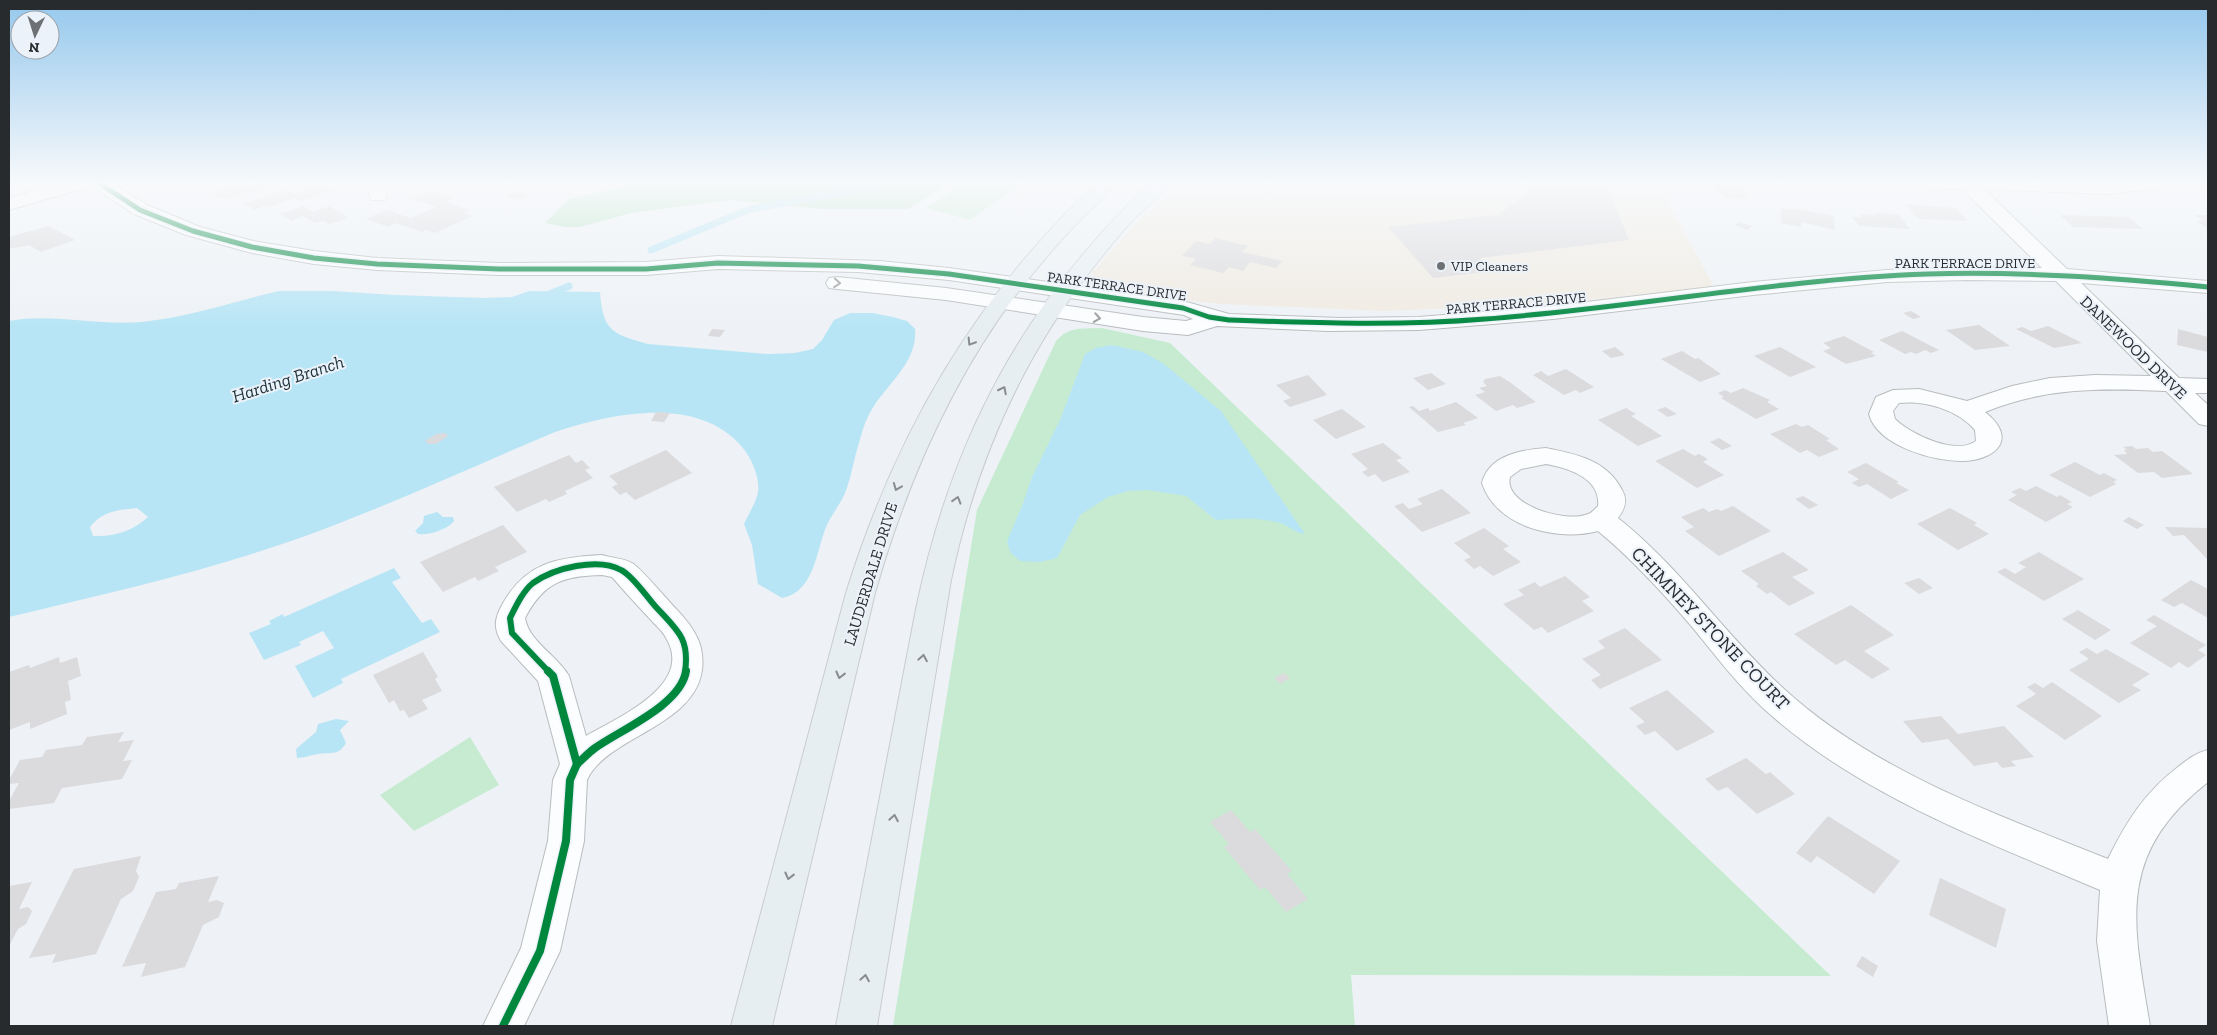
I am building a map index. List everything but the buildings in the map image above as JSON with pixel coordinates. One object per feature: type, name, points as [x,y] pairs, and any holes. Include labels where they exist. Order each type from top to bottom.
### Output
[{"type":"main road","name":"LAUDERDALE DRIVE","points":[[751,1026],[860,598],[886,515],[912,451],[944,386],[974,337],[1048,241],[1060,229]]},
{"type":"main road","points":[[856,1026],[939,571],[950,527],[974,453],[992,412],[1031,338],[1055,301],[1101,242],[1114,229]]},
{"type":"street","name":"PARK TERRACE DRIVE","points":[[190,229],[286,253],[355,262],[442,268],[666,268],[695,274],[1007,293],[1055,301],[1121,322],[1188,328],[1214,319],[1345,325],[1448,323],[1538,316],[1870,277],[1975,274],[2060,275],[2208,287]]},
{"type":"street","name":"DANEWOOD DRIVE","points":[[2014,229],[2208,419]]},
{"type":"street","points":[[1967,410],[2003,395],[2054,386],[2097,383],[2208,386]]},
{"type":"street","name":"CHIMNEY STONE COURT","points":[[1601,519],[1619,533],[1680,594],[1753,678],[1775,700],[1819,734],[1865,764],[1922,794],[2118,880]]},
{"type":"street","points":[[503,1026],[540,951],[566,841],[570,780],[576,764],[593,749],[658,708],[676,692],[685,675],[688,654],[680,633],[622,570],[602,565],[576,566],[552,572],[532,584],[519,601],[510,618],[512,633],[553,676],[576,764]]},
{"type":"street","points":[[2130,1026],[2123,995],[2114,916],[2118,880],[2133,844],[2156,808],[2208,763]]},
{"type":"shaded area","points":[[1130,229],[1683,229],[1711,281],[1712,288],[1531,305],[1383,311],[1221,304],[1116,293],[1092,286],[1092,273]]},
{"type":"green space","points":[[1102,328],[1170,343],[1831,976],[1351,975],[1355,1026],[893,1026],[977,510],[1056,341],[1071,331]]},
{"type":"green space","points":[[470,737],[499,785],[414,831],[380,795]]},
{"type":"water","points":[[279,291],[333,291],[485,298],[512,297],[529,291],[600,292],[601,305],[607,323],[618,334],[626,337],[648,344],[768,354],[795,353],[813,349],[822,340],[834,320],[850,313],[873,313],[907,321],[915,329],[915,341],[912,352],[900,373],[877,401],[867,419],[845,493],[827,525],[817,558],[808,579],[793,594],[782,598],[758,584],[752,545],[744,524],[756,500],[758,484],[755,470],[746,452],[723,430],[702,420],[678,414],[653,413],[602,419],[555,432],[362,514],[262,551],[154,582],[9,617],[9,321],[42,318],[125,323],[142,322],[194,313]],"holes":[[[137,508],[148,517],[130,529],[108,535],[93,536],[90,527],[105,514],[111,512]]]},
{"type":"water","points":[[1112,345],[1143,352],[1164,364],[1221,411],[1305,534],[1272,521],[1248,519],[1216,520],[1186,496],[1147,490],[1128,491],[1108,497],[1080,515],[1057,558],[1040,562],[1020,561],[1010,552],[1007,541],[1032,477],[1060,420],[1085,354],[1096,348]]},
{"type":"water","points":[[437,512],[443,517],[453,517],[454,521],[448,527],[432,533],[418,534],[415,531],[423,523],[424,516]]},
{"type":"water","points":[[394,568],[401,578],[392,582],[422,623],[431,619],[440,632],[341,679],[343,683],[313,698],[295,666],[334,648],[323,631],[299,642],[301,645],[264,660],[249,633],[271,624],[269,621],[283,614],[284,617]]},
{"type":"water","points":[[336,719],[349,721],[340,730],[346,743],[340,750],[334,753],[297,758],[296,749],[316,732],[318,724]]},
{"type":"waterway","name":"Harding Branch","points":[[651,250],[701,229]]},
{"type":"waterway","name":"Harding Branch","points":[[547,295],[569,286]]},
{"type":"cycle path","points":[[189,229],[252,247],[314,258],[440,268],[646,269],[702,263],[812,264],[880,268],[949,274],[1183,308],[1218,319],[1316,324],[1419,324],[1486,319],[1553,313],[1820,281],[1927,274],[2048,275],[2208,287]]},
{"type":"cycle path","points":[[503,1026],[540,951],[566,841],[570,780],[577,764],[593,749],[658,708],[676,692],[685,675],[688,654],[680,633],[622,570],[602,565],[576,566],[552,572],[532,584],[519,601],[510,618],[512,633],[553,676],[577,764]]},
{"type":"place","name":"VIP Cleaners","points":[[1441,266]]}]
